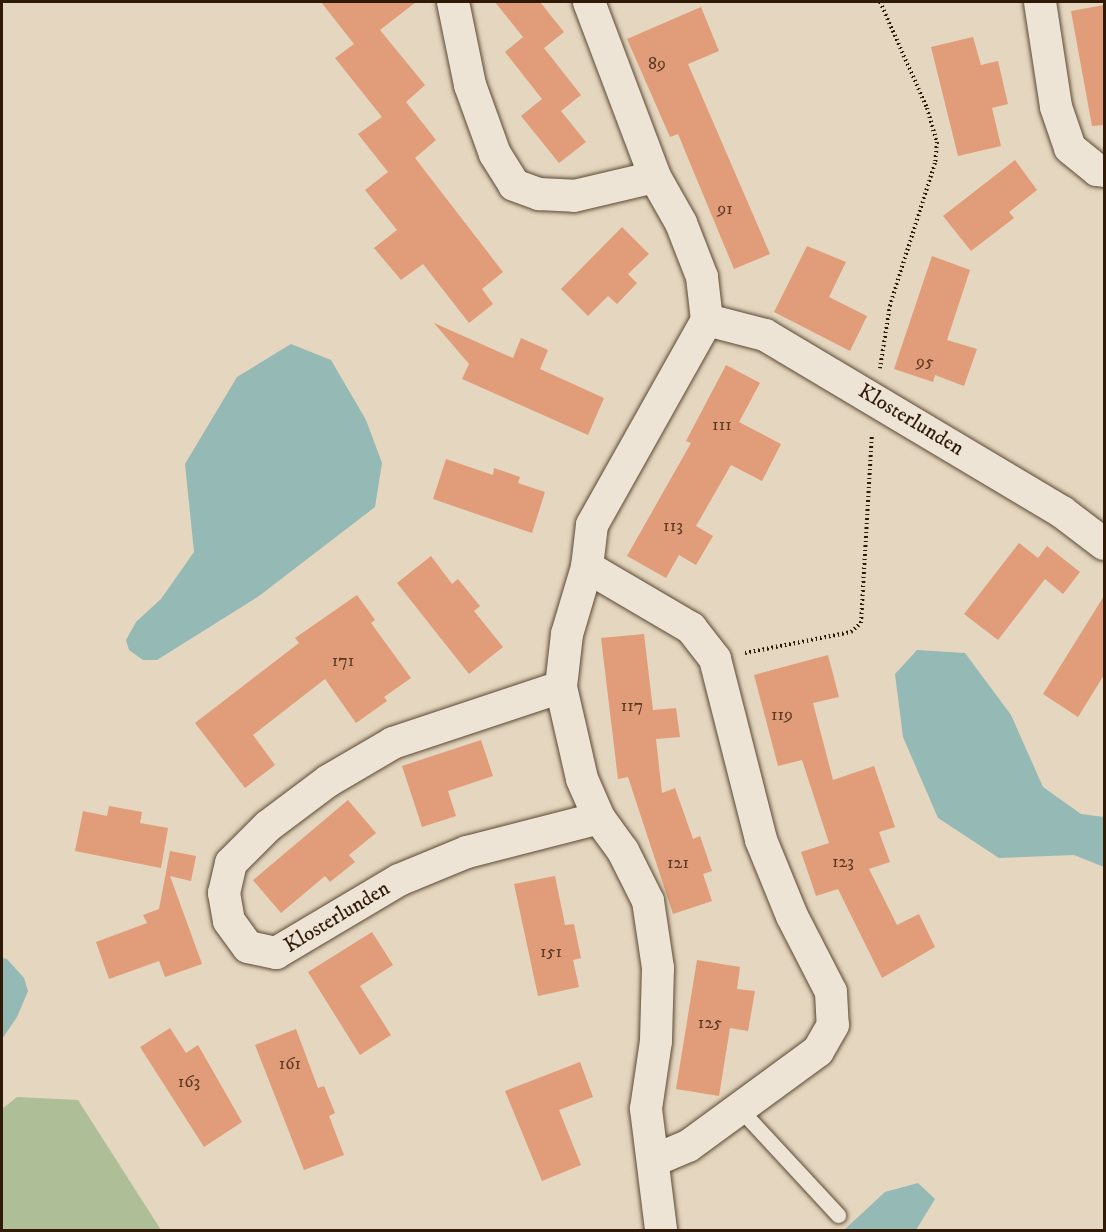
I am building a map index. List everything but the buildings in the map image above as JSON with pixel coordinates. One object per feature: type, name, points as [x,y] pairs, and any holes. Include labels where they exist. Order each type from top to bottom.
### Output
[{"type":"street","points":[[453,2],[470,85],[495,154],[514,185],[539,194],[574,196],[655,177]]},
{"type":"street","points":[[589,2],[655,177],[681,223],[702,277],[707,320],[592,525],[587,567],[567,634],[561,687],[582,780],[599,818],[623,851],[648,901],[658,968],[656,1041],[646,1109],[655,1160],[656,1204],[661,1230]]},
{"type":"street","points":[[1040,2],[1056,107],[1070,148],[1097,170],[1104,171]]},
{"type":"street","name":"Klosterlunden","points":[[707,320],[765,335],[1062,512],[1104,544]]},
{"type":"street","points":[[587,567],[692,628],[715,659],[761,840],[792,916],[831,992],[833,1025],[818,1051],[688,1146],[655,1160]]},
{"type":"street","name":"Klosterlunden","points":[[561,687],[393,743],[328,781],[268,826],[231,862],[224,893],[229,921],[248,947],[276,953],[399,880],[467,852],[599,818]]},
{"type":"lane","points":[[739,1108],[838,1215]]},
{"type":"green space","points":[[17,1097],[78,1100],[161,1230],[2,1230],[2,1109]]},
{"type":"water","points":[[291,344],[331,360],[366,420],[382,463],[375,507],[259,596],[157,660],[143,660],[129,650],[126,640],[136,622],[161,599],[194,552],[185,464],[237,377]]},
{"type":"water","points":[[917,650],[965,653],[1011,715],[1043,787],[1081,814],[1104,817],[1104,867],[1074,855],[999,858],[938,818],[903,737],[895,674]]},
{"type":"water","points":[[2,958],[7,959],[24,978],[28,991],[17,1017],[2,1039]]},
{"type":"water","points":[[918,1183],[935,1199],[916,1230],[844,1230],[885,1192]]}]
